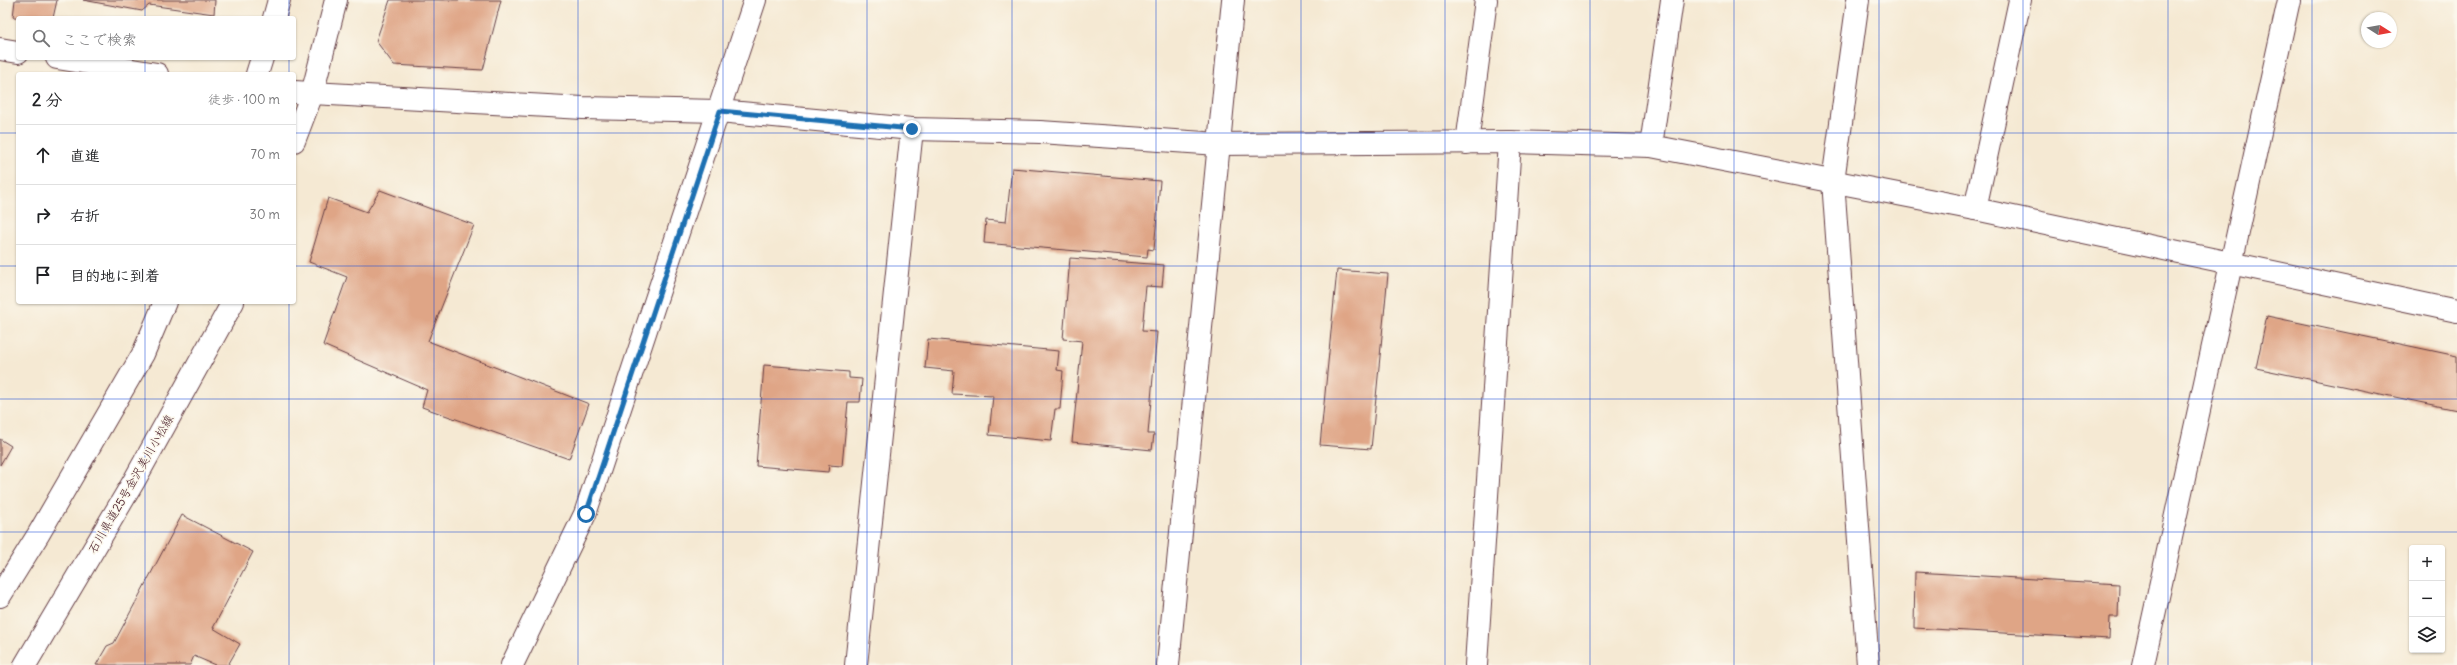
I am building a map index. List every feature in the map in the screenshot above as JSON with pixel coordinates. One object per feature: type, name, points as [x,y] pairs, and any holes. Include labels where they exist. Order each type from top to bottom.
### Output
[{"type":"street","points":[[275,16],[279,0]]},
{"type":"street","points":[[296,131],[303,93],[336,0]]},
{"type":"street","points":[[512,665],[586,514],[720,111],[755,0]]},
{"type":"street","points":[[1168,665],[1233,0]]},
{"type":"street","points":[[1467,143],[1486,0]]},
{"type":"street","points":[[1651,146],[1672,0]]},
{"type":"street","points":[[1858,0],[1833,181],[1868,665]]},
{"type":"street","points":[[1975,209],[2020,0]]},
{"type":"street","points":[[2143,665],[2289,0]]},
{"type":"street","points":[[0,49],[16,52]]},
{"type":"street","points":[[70,60],[144,72]]},
{"type":"street","points":[[258,72],[261,60]]},
{"type":"street","points":[[303,93],[583,108],[720,111],[912,129],[1040,132],[1219,144],[1510,142],[1651,146],[1975,209],[2457,310]]},
{"type":"street","points":[[856,665],[912,129]]},
{"type":"street","points":[[1476,665],[1510,142]]},
{"type":"street","points":[[0,596],[38,535],[143,354],[164,304]]},
{"type":"street","name":"石川県道25号金沢美川小松線","points":[[25,665],[134,481],[233,304]]},
{"type":"building","points":[[15,0],[57,0],[53,16],[13,17]]},
{"type":"building","points":[[83,0],[215,0],[214,14],[149,5],[142,11]]},
{"type":"building","points":[[390,0],[501,0],[483,70],[394,65],[376,41]]},
{"type":"building","points":[[1012,168],[1160,181],[1154,250],[1148,249],[1147,257],[984,243],[986,220],[1006,222]]},
{"type":"building","points":[[380,190],[474,225],[428,341],[589,404],[569,459],[422,407],[427,390],[323,345],[347,277],[309,262],[328,198],[367,212]]},
{"type":"building","points":[[1070,258],[1164,265],[1162,287],[1146,286],[1142,331],[1157,332],[1148,434],[1154,434],[1152,450],[1072,442],[1082,341],[1063,339]]},
{"type":"building","points":[[1337,270],[1388,274],[1371,449],[1320,445]]},
{"type":"building","points":[[2267,316],[2457,356],[2457,410],[2256,368]]},
{"type":"building","points":[[928,339],[1059,351],[1057,370],[1063,371],[1060,409],[1055,409],[1051,441],[989,435],[993,396],[952,394],[954,371],[925,368]]},
{"type":"building","points":[[764,365],[849,372],[849,378],[862,379],[860,402],[848,402],[842,466],[829,465],[828,472],[756,466]]},
{"type":"building","points":[[0,439],[11,446],[0,465]]},
{"type":"building","points":[[182,515],[253,552],[213,628],[240,644],[228,665],[215,665],[194,656],[190,665],[96,665],[107,646],[114,643]]},
{"type":"building","points":[[1915,572],[2119,584],[2118,617],[2110,617],[2109,639],[1914,628]]},
{"type":"route","points":[[586,514],[720,111],[912,129]]}]
